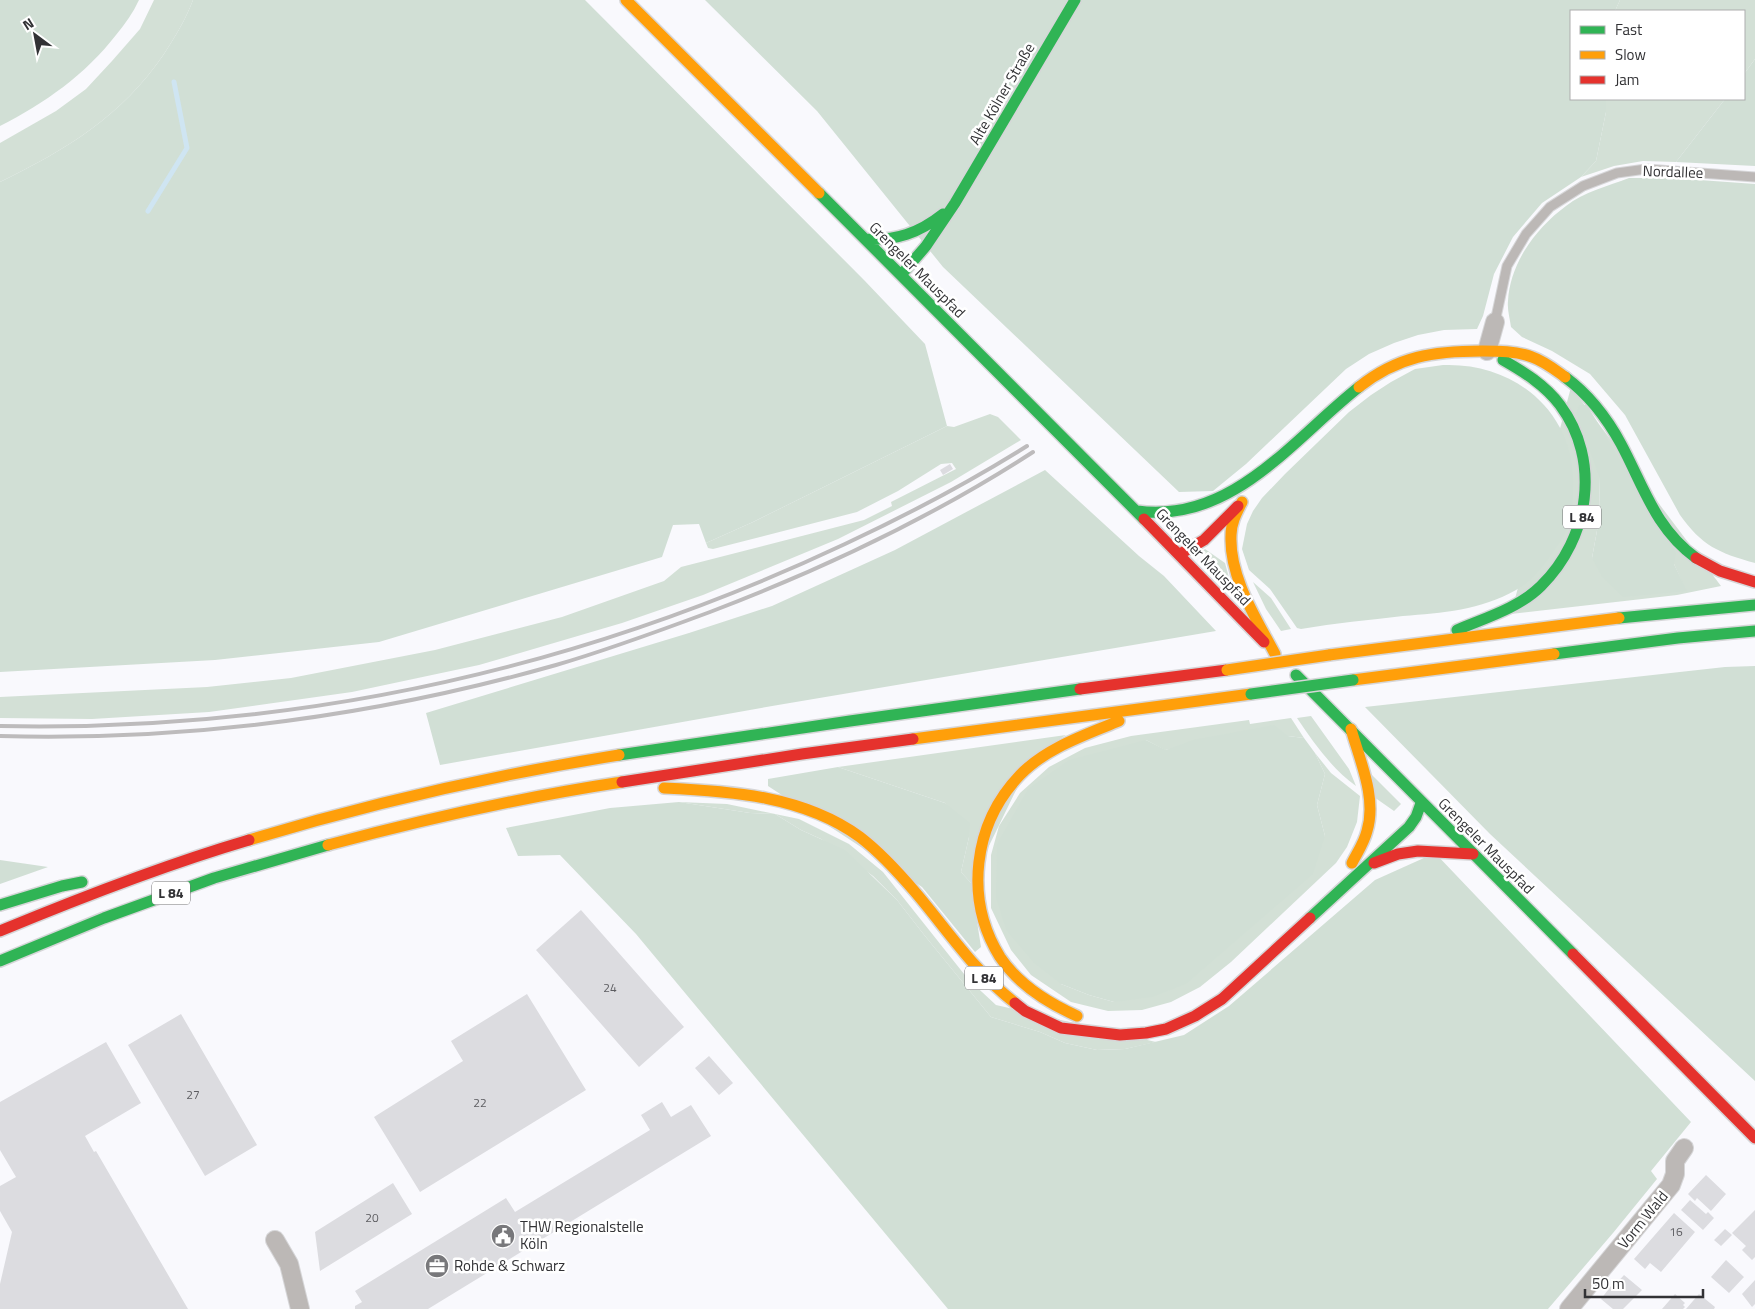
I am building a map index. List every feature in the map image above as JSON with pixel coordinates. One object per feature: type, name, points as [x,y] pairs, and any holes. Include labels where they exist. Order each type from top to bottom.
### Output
[{"type":"main road","name":"Grengeler Mauspfad","points":[[626,0],[1138,511],[1421,803],[1755,1138]]},
{"type":"main road","name":"Alte Kölner Straße","points":[[901,275],[926,246],[955,203],[1075,0]]},
{"type":"main road","name":"Alte Kölner Straße","points":[[865,239],[884,240],[912,234],[926,227],[955,203]]},
{"type":"main road","name":"L 84","points":[[1206,516],[1230,494],[1262,473],[1352,392],[1384,370],[1404,360],[1426,354],[1456,351],[1487,351],[1527,355],[1576,385],[1594,404],[1614,432],[1654,512],[1671,536],[1690,554],[1714,570],[1738,579],[1755,582]]},
{"type":"main road","name":"L 84","points":[[1428,643],[1517,603],[1540,587],[1568,553],[1582,517],[1586,492],[1584,459],[1565,414],[1554,398],[1535,380],[1487,351]]},
{"type":"main road","name":"L 84","points":[[1180,554],[1203,542],[1242,502],[1262,473]]},
{"type":"main road","name":"L 84","points":[[1138,511],[1157,513],[1184,509],[1230,494]]},
{"type":"main road","name":"L 84","points":[[1242,502],[1232,526],[1232,555],[1242,587],[1275,654]]},
{"type":"main road","points":[[1180,554],[1187,538]]},
{"type":"main road","name":"L 84","points":[[0,931],[70,902],[233,844],[398,798],[514,774],[622,755],[808,727],[1329,655],[1585,621],[1755,605]]},
{"type":"main road","name":"L 84","points":[[0,961],[154,899],[257,865],[399,826],[600,785],[919,738],[1150,707],[1678,638],[1755,631]]},
{"type":"main road","name":"L 84","points":[[1085,1018],[1056,1007],[1036,994],[1018,979],[1002,960],[992,941],[980,910],[977,883],[978,859],[984,833],[998,803],[1019,776],[1040,758],[1067,743],[1150,707]]},
{"type":"main road","points":[[1345,870],[1364,839],[1369,820],[1364,774],[1351,729]]},
{"type":"main road","name":"L 84","points":[[600,785],[695,789],[757,795],[784,801],[813,811],[837,823],[866,842],[898,870],[968,960],[1006,998],[1026,1012],[1047,1022],[1094,1034],[1148,1033],[1174,1025],[1198,1014],[1222,999],[1409,827],[1416,817],[1421,803]]},
{"type":"main road","points":[[1406,808],[1421,803]]},
{"type":"main road","points":[[1164,1018],[1200,1000],[1226,981],[1378,837]]},
{"type":"main road","name":"L 84","points":[[1366,866],[1398,854],[1418,850],[1473,854]]},
{"type":"main road","points":[[0,905],[62,886],[176,863]]},
{"type":"street","name":"Nordallee","points":[[1487,351],[1495,322]]},
{"type":"street","name":"Vorm Wald","points":[[1569,1309],[1672,1185],[1675,1174],[1675,1161],[1684,1148]]},
{"type":"street","points":[[275,1240],[289,1264],[300,1309]]},
{"type":"lane","name":"Nordallee","points":[[1495,322],[1507,266],[1526,234],[1550,207],[1583,186],[1618,173],[1646,169],[1755,176]]},
{"type":"shaded area","points":[[0,0],[139,0],[129,18],[116,35],[78,75],[33,108],[0,126]]},
{"type":"shaded area","points":[[154,0],[193,0],[176,34],[148,76],[130,96],[91,129],[48,157],[0,182],[0,143],[56,111],[86,89],[140,29]]},
{"type":"shaded area","points":[[193,0],[585,0],[864,280],[925,344],[947,426],[753,522],[706,543],[699,524],[673,525],[662,557],[379,642],[215,660],[0,672],[0,182],[70,144],[130,96],[164,54],[180,28]]},
{"type":"shaded area","points":[[705,0],[1620,0],[1615,10],[1570,10],[1570,100],[1606,100],[1606,112],[1596,161],[1581,177],[1542,203],[1513,237],[1494,274],[1483,316],[1477,329],[1444,330],[1418,335],[1369,354],[1346,369],[1246,464],[1213,491],[1179,492],[943,267],[817,111]]},
{"type":"shaded area","points":[[1620,0],[1755,0],[1755,59],[1745,73],[1745,10],[1615,10]]},
{"type":"shaded area","points":[[1755,59],[1755,166],[1676,162],[1724,100],[1745,100],[1745,73]]},
{"type":"shaded area","points":[[1606,100],[1724,100],[1676,162],[1643,161],[1614,166],[1581,177],[1596,161],[1606,112]]},
{"type":"shaded area","points":[[1629,178],[1672,178],[1755,184],[1755,563],[1721,552],[1704,541],[1688,526],[1680,515],[1625,415],[1590,374],[1552,351],[1522,337],[1511,327],[1508,311],[1510,287],[1519,260],[1535,236],[1555,215],[1573,201]]},
{"type":"shaded area","points":[[1443,365],[1470,366],[1495,373],[1517,383],[1537,398],[1553,416],[1565,438],[1572,462],[1572,506],[1565,533],[1541,569],[1527,583],[1503,597],[1489,602],[1447,612],[1297,628],[1270,589],[1249,570],[1242,549],[1247,524],[1253,511],[1262,498],[1285,474],[1349,412],[1371,395],[1415,369]]},
{"type":"shaded area","points":[[1571,387],[1721,586],[1677,595],[1511,614]],"holes":[[[1599,476],[1674,564],[1686,591],[1592,558],[1600,514]]]},
{"type":"shaded area","points":[[1579,405],[1587,405],[1676,553],[1674,564],[1687,591],[1623,597],[1602,577],[1592,558],[1600,514],[1599,476],[1576,413]]},
{"type":"shaded area","points":[[990,414],[998,417],[1021,440],[951,482],[838,539],[703,595],[622,623],[479,665],[352,692],[209,712],[92,719],[0,718],[0,697],[207,687],[291,678],[435,650],[562,617],[664,581],[681,567],[864,520],[892,506],[891,502],[956,469],[952,463],[941,464],[898,491],[857,512],[713,549],[708,548],[706,543],[753,522],[947,426],[954,427]]},
{"type":"shaded area","points":[[1045,470],[1139,556],[1164,576],[1216,631],[778,705],[440,765],[426,713],[772,606],[895,550]]},
{"type":"shaded area","points":[[1205,549],[1225,563],[1231,585],[1201,553]]},
{"type":"shaded area","points":[[1253,582],[1271,598],[1291,629],[1281,631],[1266,609]]},
{"type":"shaded area","points":[[1755,666],[1755,1081],[1490,834],[1365,707],[1725,667]]},
{"type":"shaded area","points":[[1311,716],[1349,769],[1356,786],[1331,763],[1297,718]]},
{"type":"shaded area","points":[[1291,718],[1304,738],[1288,736],[1165,750],[1146,740],[1061,984],[1114,1002],[1325,836],[1317,805],[1325,774],[1315,753],[1331,773],[1360,796],[1357,822],[1347,847],[1336,863],[1231,962],[1200,987],[1171,1002],[1142,1010],[1108,1011],[1071,1002],[1031,975],[1011,950],[991,908],[991,855],[999,826],[1020,793],[1049,767],[1085,748],[1131,736],[1249,720],[1250,724]]},
{"type":"shaded area","points":[[1274,725],[1288,736],[1304,738],[1315,753],[1325,774],[1317,805],[1325,836],[1313,874],[1186,984],[1152,997],[1114,1002],[1089,995],[1061,984],[1034,963],[1006,930],[996,898],[997,844],[1028,789],[1069,760],[1146,740],[1166,750],[1193,740]]},
{"type":"shaded area","points":[[1066,735],[1032,757],[971,883],[961,872],[969,837],[945,803],[838,767]]},
{"type":"shaded area","points":[[838,767],[945,803],[970,823],[969,837],[961,872],[971,883],[981,947],[975,952],[922,887],[768,786],[768,779]]},
{"type":"shaded area","points":[[1370,773],[1401,804],[1394,811],[1374,797]]},
{"type":"shaded area","points":[[679,802],[727,804],[775,814],[750,813]]},
{"type":"shaded area","points":[[679,802],[750,813],[775,814],[801,830],[845,850],[897,900],[991,1017],[1040,1032],[1065,1043],[1097,1050],[1125,1049],[1184,1035],[1229,1006],[1375,880],[1435,853],[1691,1122],[1651,1171],[1657,1179],[1548,1309],[948,1309],[636,934],[560,855],[518,856],[506,828],[610,808]]},
{"type":"shaded area","points":[[775,814],[799,819],[849,844],[883,872],[968,979],[996,1005],[1156,1042],[1125,1049],[1097,1050],[1065,1043],[1040,1032],[991,1017],[897,900],[873,876],[821,839],[801,830]]},
{"type":"shaded area","points":[[0,860],[48,867],[0,884]]},
{"type":"building","points":[[950,464],[953,469],[943,475],[940,470]]},
{"type":"building","points":[[581,910],[684,1027],[639,1067],[536,950]]},
{"type":"building","points":[[527,994],[586,1090],[420,1192],[374,1117],[463,1061],[451,1041]]},
{"type":"building","points":[[181,1014],[257,1145],[205,1176],[128,1045]]},
{"type":"building","points":[[106,1042],[141,1103],[85,1136],[94,1152],[96,1151],[188,1309],[0,1309],[0,1284],[12,1232],[0,1211],[0,1186],[16,1177],[0,1150],[0,1102]]},
{"type":"building","points":[[709,1056],[733,1083],[719,1095],[695,1068]]},
{"type":"building","points":[[662,1102],[671,1117],[691,1105],[711,1136],[428,1309],[355,1309],[355,1306],[362,1302],[355,1291],[506,1198],[515,1212],[650,1130],[641,1115]]},
{"type":"building","points":[[1706,1175],[1726,1194],[1711,1211],[1697,1198],[1695,1201],[1688,1194]]},
{"type":"building","points":[[393,1183],[412,1214],[320,1271],[315,1232]]},
{"type":"building","points":[[1690,1200],[1706,1214],[1708,1212],[1714,1218],[1703,1230],[1681,1210]]},
{"type":"building","points":[[1755,1210],[1755,1257],[1752,1260],[1742,1250],[1746,1246],[1732,1233]]},
{"type":"building","points":[[1674,1213],[1695,1232],[1661,1272],[1650,1263],[1645,1269],[1634,1259]]},
{"type":"building","points":[[1725,1229],[1732,1235],[1721,1246],[1714,1240]]},
{"type":"building","points":[[1726,1260],[1744,1277],[1729,1293],[1711,1277]]},
{"type":"building","points":[[1624,1275],[1642,1290],[1623,1309],[1613,1309],[1601,1299],[1611,1286],[1613,1287]]},
{"type":"building","points":[[1755,1280],[1755,1304],[1752,1307],[1742,1294]]},
{"type":"building","points":[[1675,1294],[1685,1303],[1683,1305],[1685,1307],[1683,1309],[1662,1309]]},
{"type":"building","points":[[1699,1294],[1715,1307],[1714,1309],[1686,1309]]},
{"type":"waterway","points":[[148,211],[187,148],[174,82]]},
{"type":"railway","points":[[0,726],[110,725],[219,718],[327,704],[433,684],[538,659],[642,626],[744,588],[891,522],[960,486],[1027,446]]},
{"type":"railway","points":[[0,736],[140,734],[211,729],[281,721],[419,698],[488,683],[556,665],[614,647],[710,612],[835,560],[876,541],[955,499],[1033,452]]},
{"type":"traffic: fast","points":[[901,275],[926,246],[955,203],[1075,0]]},
{"type":"traffic: fast","points":[[819,193],[1144,519]]},
{"type":"traffic: fast","points":[[865,239],[887,239],[907,234],[916,231],[943,214]]},
{"type":"traffic: fast","points":[[1457,630],[1512,606],[1541,586],[1558,567],[1570,545],[1579,522],[1584,498],[1585,474],[1581,450],[1573,427],[1560,405],[1548,391],[1526,374],[1503,360]]},
{"type":"traffic: fast","points":[[1565,377],[1589,399],[1610,425],[1660,520],[1670,534],[1696,558]]},
{"type":"traffic: fast","points":[[1137,511],[1171,512],[1202,504],[1232,491],[1285,453],[1359,387]]},
{"type":"traffic: fast","points":[[1619,618],[1755,605]]},
{"type":"traffic: fast","points":[[1554,654],[1678,638],[1755,631]]},
{"type":"traffic: fast","points":[[1296,675],[1573,954]]},
{"type":"traffic: fast","points":[[1251,694],[1353,680]]},
{"type":"traffic: fast","points":[[619,755],[1080,689]]},
{"type":"traffic: fast","points":[[1310,918],[1409,827],[1416,817],[1421,803]]},
{"type":"traffic: fast","points":[[0,961],[104,918],[214,878],[328,845]]},
{"type":"traffic: fast","points":[[0,905],[62,886],[82,882]]},
{"type":"traffic: slow","points":[[626,0],[819,193]]},
{"type":"traffic: slow","points":[[1359,387],[1388,368],[1402,362],[1432,354],[1465,351],[1501,351],[1526,355],[1545,363],[1565,377]]},
{"type":"traffic: slow","points":[[1242,502],[1231,531],[1234,566],[1245,597],[1275,654]]},
{"type":"traffic: slow","points":[[1329,655],[1619,618]]},
{"type":"traffic: slow","points":[[1353,680],[1554,654]]},
{"type":"traffic: slow","points":[[1227,670],[1329,655]]},
{"type":"traffic: slow","points":[[913,739],[1251,694]]},
{"type":"traffic: slow","points":[[1077,1016],[1034,992],[1007,967],[1000,957],[989,935],[981,911],[978,887],[979,863],[984,839],[992,816],[1004,795],[1020,775],[1054,750],[1119,721]]},
{"type":"traffic: slow","points":[[1351,729],[1363,767],[1370,806],[1370,818],[1366,835],[1352,863]]},
{"type":"traffic: slow","points":[[249,840],[433,791],[619,755]]},
{"type":"traffic: slow","points":[[328,845],[474,809],[622,782]]},
{"type":"traffic: slow","points":[[664,788],[715,791],[766,798],[815,812],[838,823],[860,837],[890,864],[974,964],[1000,991],[1015,1003]]},
{"type":"traffic: jam","points":[[1180,554],[1204,540],[1238,506]]},
{"type":"traffic: jam","points":[[1144,519],[1264,642]]},
{"type":"traffic: jam","points":[[1696,558],[1720,571],[1755,582]]},
{"type":"traffic: jam","points":[[1080,689],[1227,670]]},
{"type":"traffic: jam","points":[[622,782],[913,739]]},
{"type":"traffic: jam","points":[[0,931],[123,882],[249,840]]},
{"type":"traffic: jam","points":[[1374,863],[1398,854],[1418,851],[1473,854]]},
{"type":"traffic: jam","points":[[1015,1003],[1025,1011],[1061,1028],[1120,1035],[1166,1029],[1195,1016],[1222,999],[1310,918]]},
{"type":"traffic: jam","points":[[1573,954],[1755,1138]]},
{"type":"place","name":"THW Regionalstelle Köln","points":[[503,1236]]},
{"type":"place","name":"Rohde & Schwarz","points":[[437,1266]]}]
